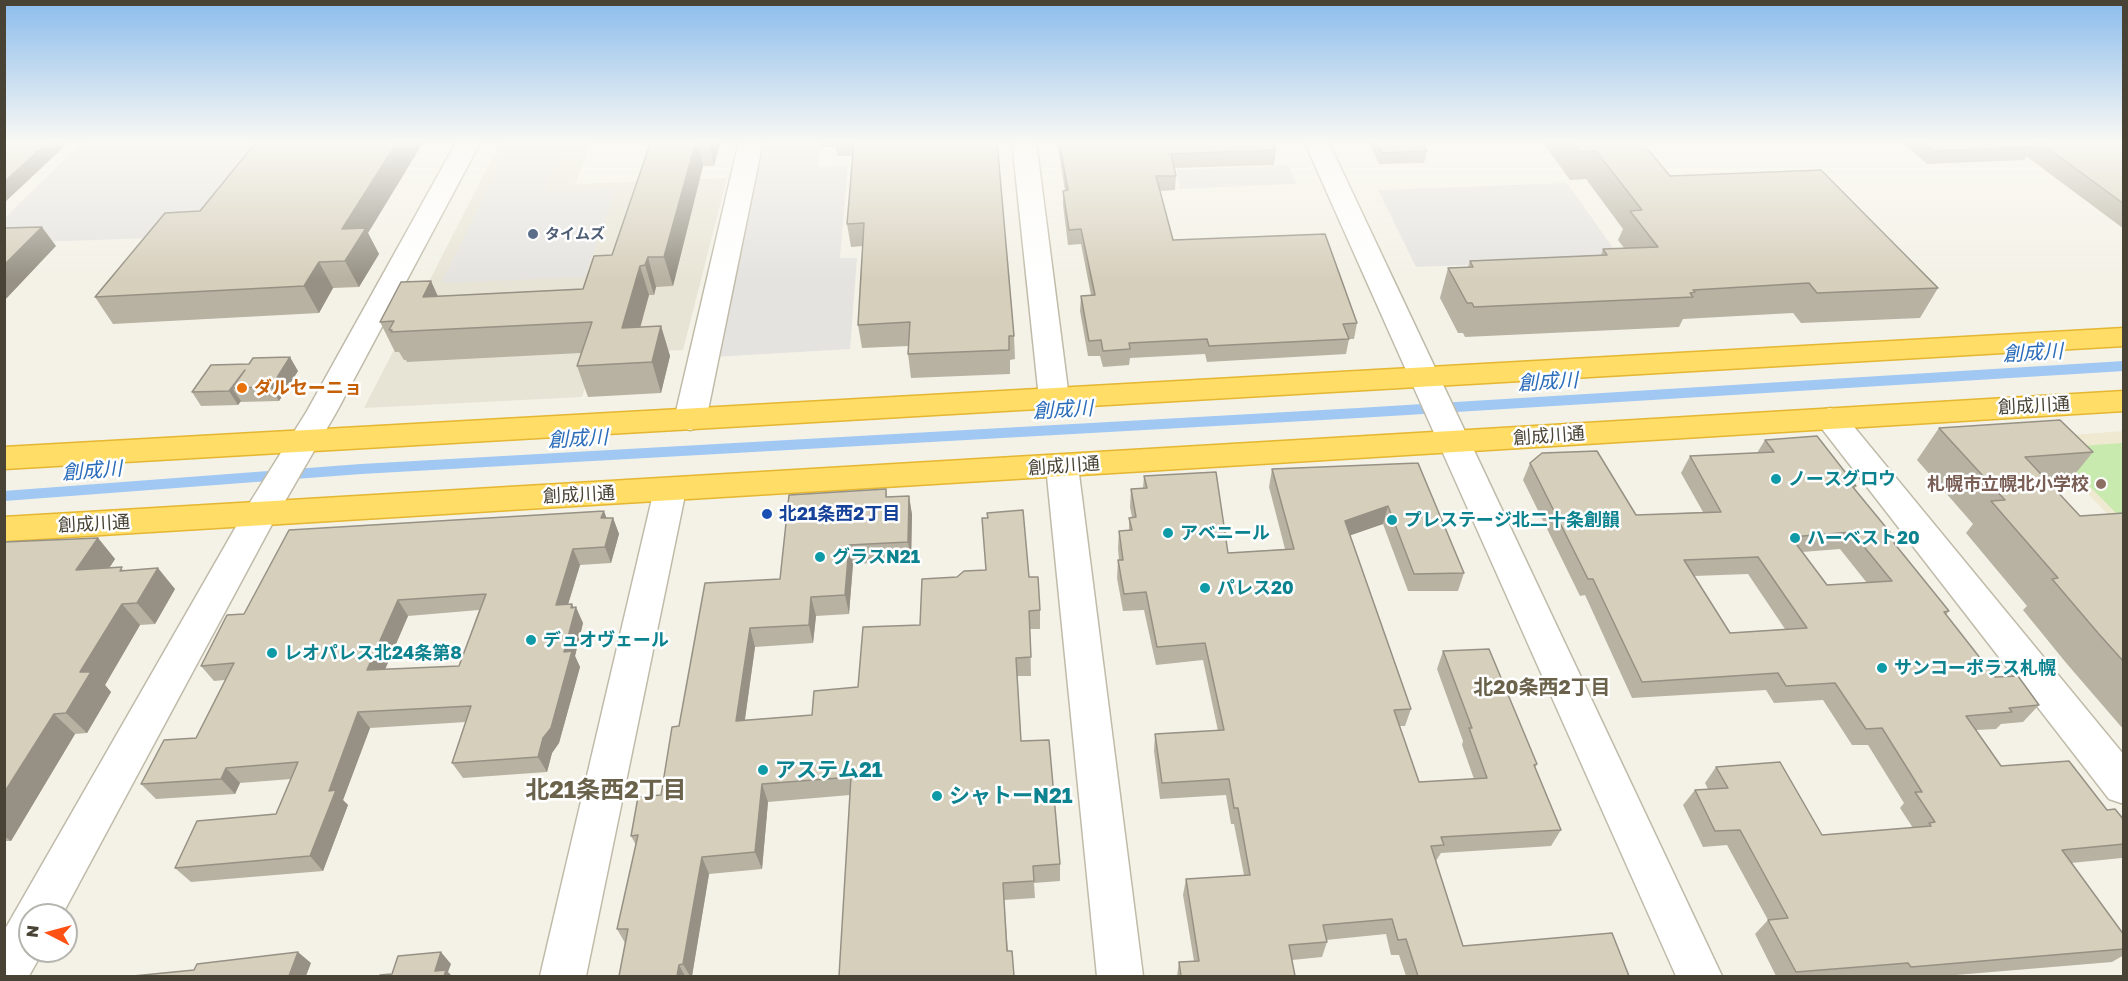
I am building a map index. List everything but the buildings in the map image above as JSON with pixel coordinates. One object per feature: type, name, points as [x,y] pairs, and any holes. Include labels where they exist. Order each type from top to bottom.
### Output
[{"type":"highway","name":"創成川通","points":[[4,529],[265,505],[670,490],[1062,466],[1438,408],[2124,337]]},
{"type":"highway","name":"創成川通","points":[[4,458],[298,449],[690,420],[1054,398],[1830,418],[2124,401]]},
{"type":"street","points":[[45,903],[265,505],[322,411],[444,187]]},
{"type":"street","points":[[690,420],[741,187]]},
{"type":"street","points":[[1029,187],[1054,398]]},
{"type":"street","points":[[1337,187],[1699,976]]},
{"type":"street","points":[[1830,418],[2124,786]]},
{"type":"street","points":[[1062,466],[1120,976]]},
{"type":"street","points":[[563,976],[670,490]]},
{"type":"street","points":[[4,976],[18,951]]},
{"type":"shaded area","points":[[37,187],[224,187],[184,237],[5,243],[5,218]]},
{"type":"shaded area","points":[[478,187],[725,187],[683,350],[596,354],[582,397],[364,408]]},
{"type":"shaded area","name":"タイムズ","points":[[489,187],[546,187],[544,192],[616,189],[585,277],[441,283]]},
{"type":"shaded area","points":[[747,187],[846,187],[840,258],[857,258],[850,349],[714,357]]},
{"type":"shaded area","points":[[1180,187],[1232,187],[1180,189]]},
{"type":"shaded area","points":[[1570,187],[1621,259],[1416,267],[1378,190]]},
{"type":"shaded area","name":"札幌市立幌北小学校","points":[[2123,431],[2123,530],[2034,438]]},
{"type":"green space","name":"札幌市立幌北小学校","points":[[2123,443],[2123,520],[2052,448]]},
{"type":"waterway","name":"創成川","points":[[4,496],[361,469],[1358,413],[2124,366]]},
{"type":"place","name":"タイムズ","points":[[533,234]]},
{"type":"place","name":"ダルセーニョ","points":[[242,388]]},
{"type":"place","name":"ノースグロウ","points":[[1776,479]]},
{"type":"place","name":"札幌市立幌北小学校","points":[[2101,484]]},
{"type":"place","name":"北21条西2丁目","points":[[767,514]]},
{"type":"place","name":"プレステージ北二十条創韻","points":[[1392,520]]},
{"type":"place","name":"アベニール","points":[[1168,533]]},
{"type":"place","name":"ハーベスト20","points":[[1795,538]]},
{"type":"place","name":"グラスN21","points":[[820,557]]},
{"type":"place","name":"パレス20","points":[[1205,588]]},
{"type":"place","name":"デュオヴェール","points":[[531,640]]},
{"type":"place","name":"レオパレス北24条第8","points":[[272,653]]},
{"type":"place","name":"サンコーポラス札幌","points":[[1882,668]]},
{"type":"place","name":"アステム21","points":[[763,770]]},
{"type":"place","name":"シャトーN21","points":[[937,796]]},
{"type":"district","name":"北20条西2丁目","points":[[1542,688]]},
{"type":"district","name":"北21条西2丁目","points":[[606,790]]}]
